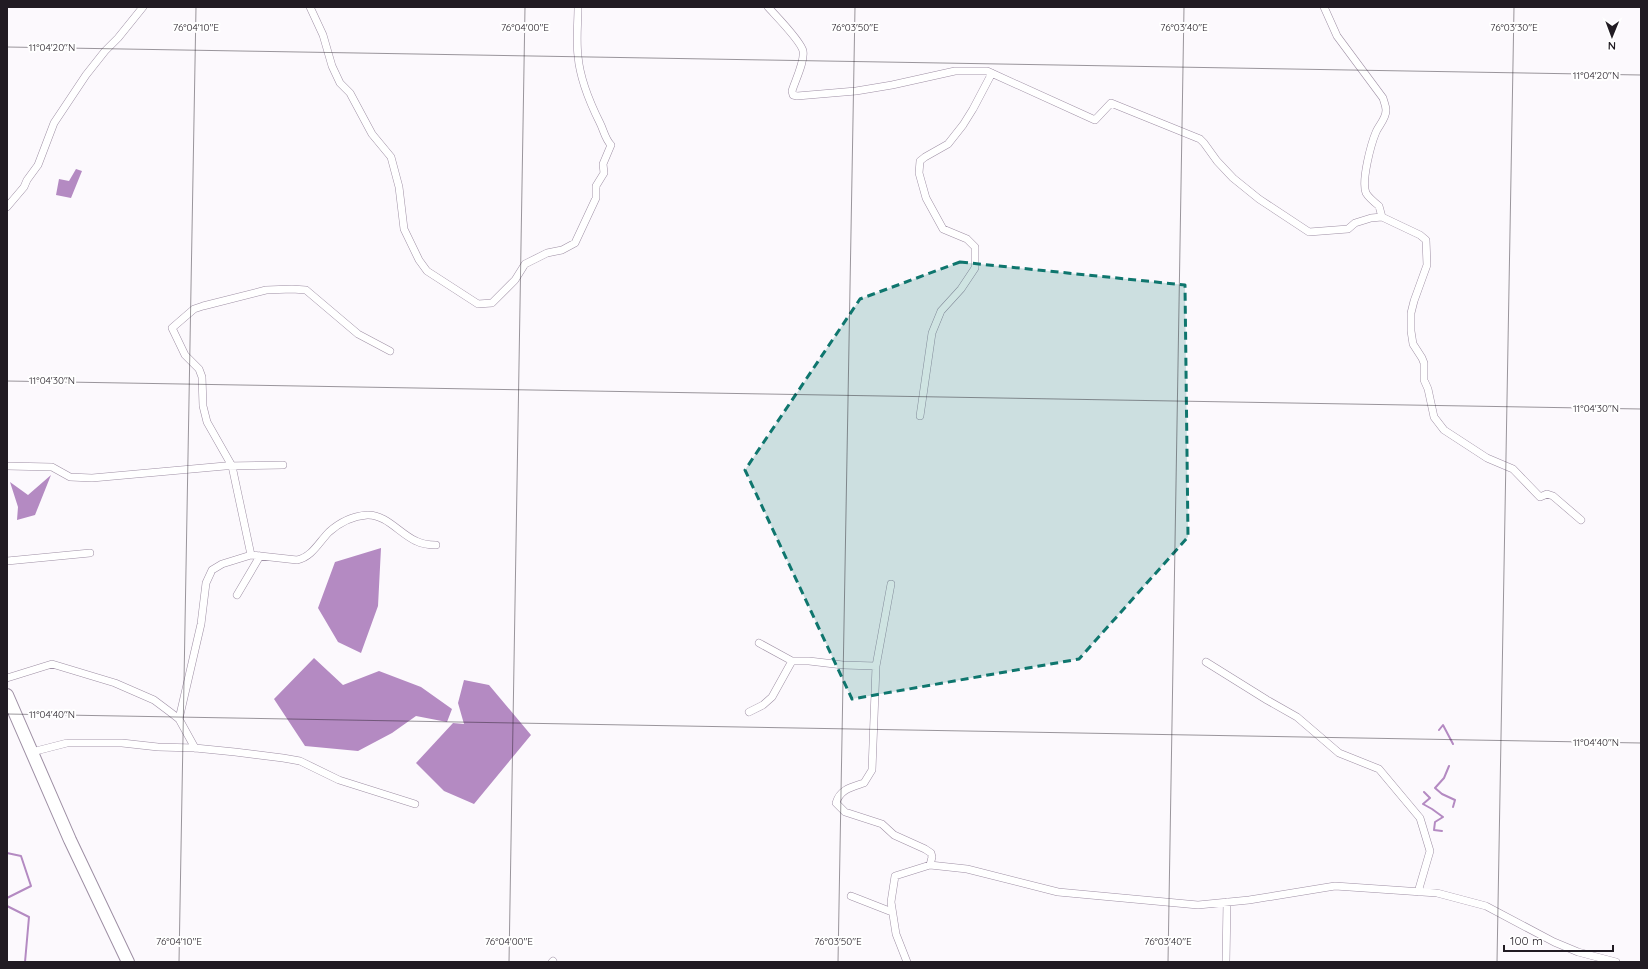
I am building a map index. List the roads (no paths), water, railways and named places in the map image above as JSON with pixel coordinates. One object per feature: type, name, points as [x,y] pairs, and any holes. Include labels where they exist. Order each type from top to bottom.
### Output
[{"type":"highway","points":[[7,695],[70,840],[128,962]]},
{"type":"street","points":[[7,207],[24,187],[27,180],[38,165],[54,123],[86,75],[104,51],[118,38],[143,7]]},
{"type":"street","points":[[310,7],[322,34],[332,66],[340,83],[350,93],[372,134],[391,157],[399,187],[404,229],[420,260],[427,271],[478,304],[492,303],[514,280],[525,264],[546,253],[562,250],[575,243],[596,198],[596,186],[604,173],[604,164],[611,145],[606,139],[603,129],[589,101],[579,68],[577,43],[578,7]]},
{"type":"street","points":[[768,7],[800,44],[803,52],[792,91],[793,94],[797,96],[856,91],[956,71],[987,71],[1096,120],[1111,103],[1200,140],[1233,178],[1259,199],[1309,232],[1348,228],[1355,223],[1382,216],[1420,235],[1426,240],[1428,255],[1427,265],[1411,313],[1411,331],[1413,344],[1422,358],[1424,380],[1428,389],[1434,417],[1437,423],[1444,430],[1486,458],[1513,469],[1540,497],[1547,494],[1553,496],[1581,520]]},
{"type":"street","points":[[1324,7],[1337,36],[1383,98],[1386,109],[1385,117],[1376,132],[1365,173],[1366,192],[1379,206],[1382,216]]},
{"type":"street","points":[[920,416],[932,333],[941,311],[961,289],[975,268],[976,254],[975,246],[967,239],[943,229],[926,198],[919,172],[920,161],[925,156],[948,144],[973,109],[992,73]]},
{"type":"street","points":[[251,555],[232,466],[207,422],[203,406],[202,377],[199,369],[185,355],[172,328],[194,309],[203,306],[266,290],[306,290],[358,334],[390,351]]},
{"type":"street","points":[[7,466],[52,467],[70,477],[92,478],[232,466],[283,465]]},
{"type":"street","points":[[179,719],[201,624],[206,583],[212,570],[222,564],[251,555],[298,560],[304,558],[329,532],[348,519],[369,515],[388,521],[415,540],[436,545]]},
{"type":"street","points":[[7,561],[90,553]]},
{"type":"street","points":[[237,595],[260,556]]},
{"type":"street","points":[[891,584],[876,666],[872,770],[864,783],[846,789],[838,796],[836,802],[845,812],[882,824],[894,835],[931,853],[932,857],[930,865]]},
{"type":"street","points":[[759,643],[792,661],[809,661],[843,666],[876,666]]},
{"type":"street","points":[[749,712],[763,705],[772,697],[792,661]]},
{"type":"street","points":[[1206,662],[1297,717],[1338,753],[1379,769],[1420,818],[1430,851],[1418,892]]},
{"type":"street","points":[[7,678],[52,664],[108,681],[154,700],[179,719],[195,748]]},
{"type":"street","points":[[32,752],[67,743],[122,743],[158,747],[195,748],[300,761],[339,780],[415,804]]},
{"type":"street","points":[[907,962],[896,934],[890,902],[895,876],[930,865],[967,869],[1058,892],[1198,905],[1335,886],[1437,893],[1486,906],[1572,950],[1616,962]]},
{"type":"street","points":[[851,896],[892,912]]},
{"type":"street","points":[[1226,962],[1227,902]]},
{"type":"waterway","points":[[1439,730],[1443,725],[1453,744]]},
{"type":"waterway","points":[[1449,766],[1444,778],[1435,788],[1442,794],[1455,800],[1453,807]]},
{"type":"waterway","points":[[1424,792],[1430,798],[1423,804],[1443,817],[1435,822],[1434,830],[1442,831]]},
{"type":"waterway","points":[[7,853],[21,856],[31,886],[7,898]]},
{"type":"waterway","points":[[7,906],[29,917],[25,962]]}]
